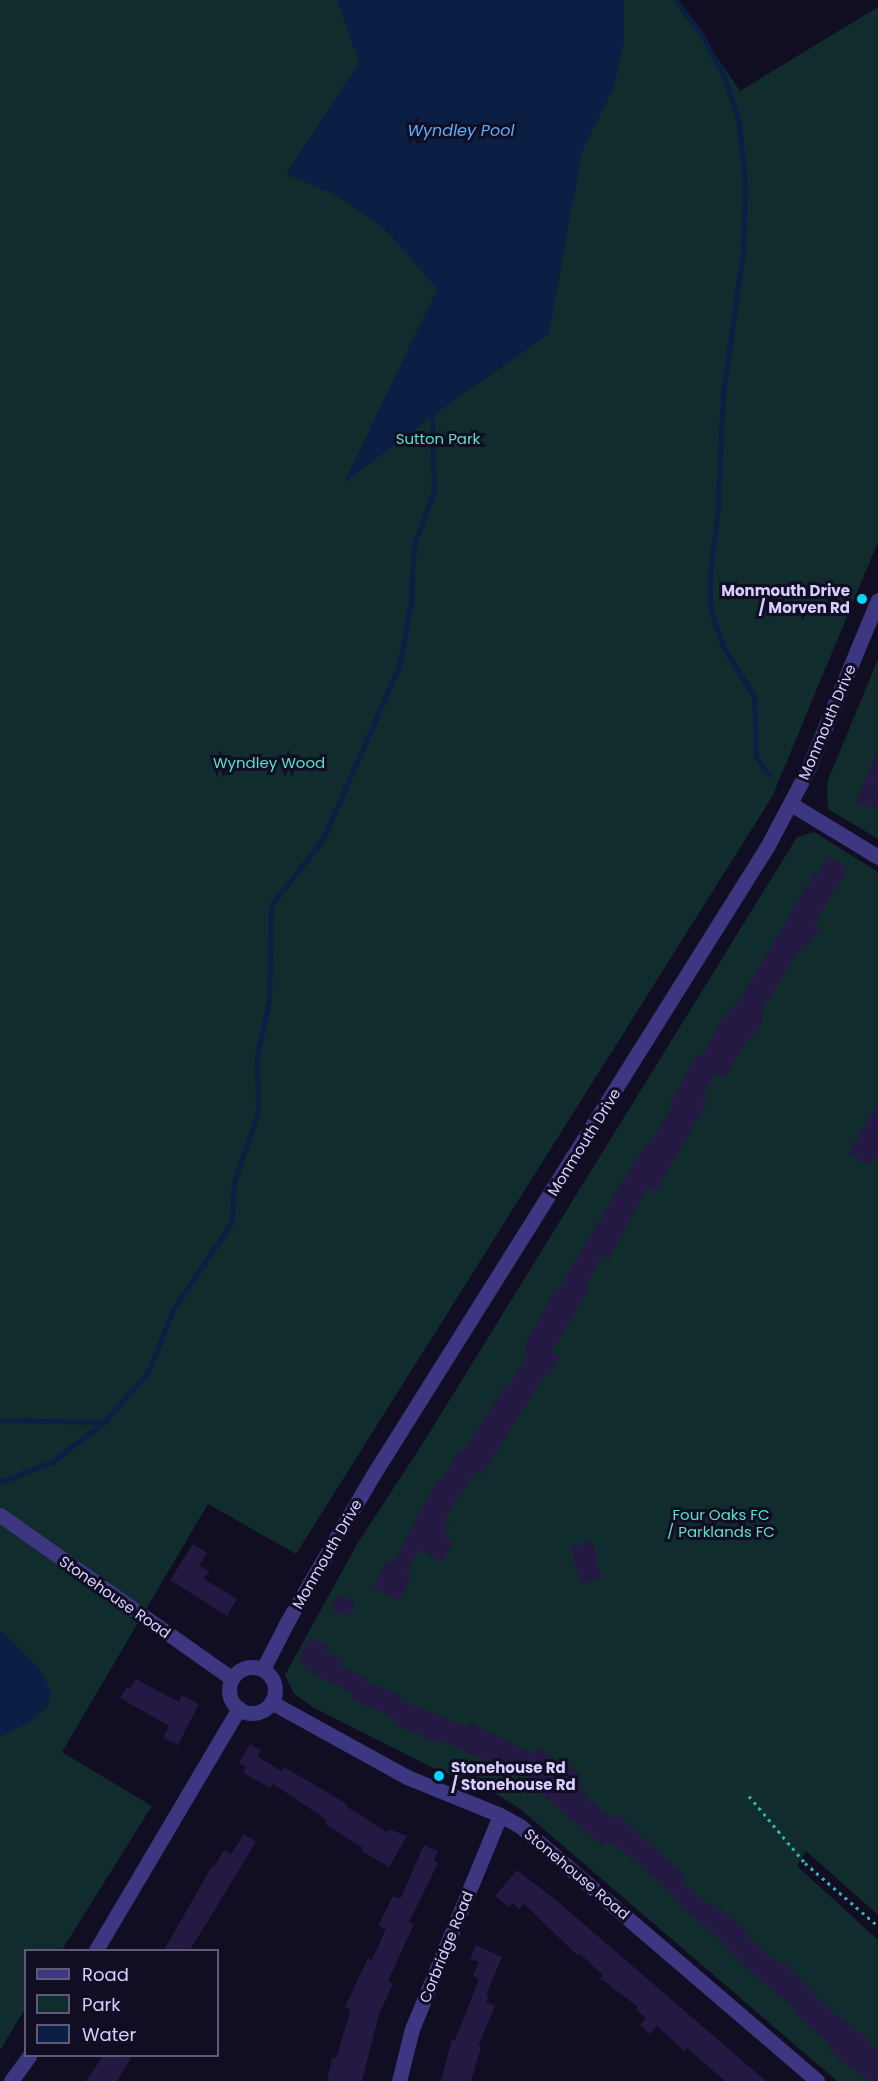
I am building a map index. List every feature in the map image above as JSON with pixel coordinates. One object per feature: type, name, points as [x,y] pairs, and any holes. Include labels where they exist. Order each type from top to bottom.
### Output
[{"type":"street","name":"Monmouth Drive","points":[[263,1669],[287,1622],[373,1475],[696,964],[791,804],[878,600]]},
{"type":"street","points":[[791,804],[878,856]]},
{"type":"street","name":"Stonehouse Road","points":[[0,1515],[231,1678]]},
{"type":"street","points":[[252,1666],[263,1669],[272,1678],[275,1689],[271,1702],[262,1710],[249,1713],[238,1708],[228,1691],[231,1678],[243,1668],[252,1666]]},
{"type":"street","name":"Stonehouse Road","points":[[271,1702],[407,1777],[500,1815],[538,1840],[817,2081]]},
{"type":"street","points":[[97,1949],[238,1708]]},
{"type":"street","name":"Corbridge Road","points":[[399,2081],[412,2029],[500,1815]]},
{"type":"street","points":[[11,2081],[28,2057]]},
{"type":"path","points":[[749,1796],[805,1863],[878,1926]]},
{"type":"green space","name":"Sutton Park","points":[[0,0],[678,0],[740,91],[878,7],[878,542],[772,797],[296,1554],[208,1504],[62,1752],[152,1806],[63,1949],[24,1949],[24,2011],[0,2050]]},
{"type":"green space","points":[[878,659],[878,839],[828,809],[827,790],[828,780]]},
{"type":"green space","name":"Four Oaks FC / Parklands FC","points":[[814,832],[878,872],[878,1915],[806,1851],[797,1866],[878,1940],[878,2081],[837,2081],[520,1809],[488,1789],[437,1770],[314,1708],[294,1694],[285,1675],[357,1544],[423,1443],[797,837]]},
{"type":"water","name":"Wyndley Pool","points":[[337,0],[624,0],[624,40],[614,87],[582,151],[549,334],[432,416],[344,483],[437,289],[388,232],[338,196],[286,174],[359,62]]},
{"type":"water","points":[[0,1630],[40,1669],[51,1692],[48,1706],[30,1722],[0,1737]]},
{"type":"building","points":[[877,751],[878,801],[875,809],[856,802]]},
{"type":"building","points":[[829,856],[848,868],[814,924],[820,928],[809,946],[805,943],[761,1010],[765,1012],[760,1020],[763,1022],[754,1037],[751,1035],[724,1079],[715,1073],[701,1098],[708,1102],[656,1191],[651,1188],[644,1193],[609,1259],[603,1255],[584,1287],[589,1290],[551,1352],[560,1357],[549,1375],[546,1373],[482,1475],[476,1471],[443,1520],[450,1524],[443,1536],[454,1543],[441,1562],[419,1549],[406,1571],[412,1574],[399,1601],[373,1588],[386,1561],[391,1564],[405,1541],[437,1480],[440,1481],[460,1450],[463,1452],[506,1384],[509,1386],[529,1352],[524,1349],[528,1338],[556,1289],[558,1290],[633,1164],[649,1140],[651,1142],[672,1107],[669,1104],[698,1054],[702,1056],[722,1019],[741,998],[814,873],[817,875]]},
{"type":"building","points":[[878,1103],[878,1153],[870,1166],[848,1153]]},
{"type":"building","points":[[592,1541],[602,1578],[581,1583],[571,1547]]},
{"type":"building","points":[[193,1544],[207,1553],[199,1566],[209,1571],[204,1579],[237,1599],[227,1616],[170,1580]]},
{"type":"building","points":[[338,1594],[355,1602],[348,1617],[331,1609]]},
{"type":"building","points":[[310,1637],[327,1646],[325,1650],[343,1661],[341,1666],[367,1678],[366,1681],[402,1696],[401,1700],[466,1726],[468,1722],[534,1754],[540,1748],[563,1767],[566,1763],[581,1775],[577,1780],[581,1783],[578,1786],[587,1793],[584,1796],[612,1818],[616,1814],[627,1823],[686,1877],[682,1882],[709,1905],[712,1903],[737,1923],[747,1932],[745,1935],[773,1959],[786,1964],[829,2009],[871,2041],[869,2043],[878,2051],[878,2081],[869,2081],[851,2066],[850,2068],[828,2048],[830,2044],[792,2011],[795,2009],[743,1965],[722,1942],[672,1898],[674,1895],[621,1849],[608,1841],[603,1846],[527,1781],[531,1777],[468,1753],[439,1739],[437,1743],[394,1724],[396,1718],[362,1704],[350,1697],[352,1693],[304,1668],[306,1665],[298,1660]]},
{"type":"building","points":[[136,1679],[179,1702],[182,1695],[199,1704],[178,1745],[163,1738],[169,1726],[120,1698],[127,1687],[130,1689]]},
{"type":"building","points":[[250,1744],[261,1750],[257,1756],[281,1771],[284,1767],[347,1804],[346,1806],[387,1832],[389,1829],[407,1836],[389,1867],[362,1851],[363,1848],[325,1824],[327,1820],[273,1784],[270,1788],[243,1773],[246,1767],[239,1763]]},
{"type":"building","points":[[244,1834],[256,1842],[191,1949],[165,1949],[212,1866],[214,1867],[224,1850],[231,1854]]},
{"type":"building","points":[[424,1845],[438,1851],[434,1861],[438,1863],[409,1922],[414,1924],[388,1981],[393,1984],[379,2014],[362,2081],[327,2081],[332,2058],[336,2058],[351,2009],[345,2007],[368,1958],[372,1960],[386,1929],[378,1926],[393,1896],[400,1899]]},
{"type":"building","points":[[517,1870],[557,1901],[766,2081],[725,2081],[687,2048],[684,2051],[657,2026],[649,2034],[640,2025],[646,2018],[635,2009],[638,2007],[600,1978],[603,1975],[579,1953],[577,1955],[524,1904],[519,1909],[513,1903],[509,1907],[495,1896]]},
{"type":"building","points":[[476,1945],[502,1957],[486,1995],[489,1996],[486,2002],[495,2006],[478,2046],[481,2047],[471,2081],[441,2081],[452,2039],[455,2040],[479,1979],[473,1976],[479,1962],[470,1959]]},
{"type":"building","points":[[103,2057],[132,2057],[117,2081],[86,2081]]},
{"type":"waterway","points":[[676,0],[701,34],[725,78],[739,122],[745,185],[743,251],[723,393],[717,519],[710,571],[710,607],[722,645],[754,696],[756,756],[764,770],[770,774]]},
{"type":"waterway","points":[[0,1420],[104,1422],[148,1372],[173,1310],[232,1222],[234,1182],[258,1111],[257,1055],[269,1001],[271,905],[323,839],[399,666],[411,601],[414,544],[434,491],[432,416]]},
{"type":"waterway","points":[[0,1482],[52,1462],[104,1422]]},
{"type":"place","name":"Monmouth Drive / Morven Rd","points":[[862,599]]},
{"type":"place","name":"Stonehouse Rd / Stonehouse Rd","points":[[439,1776]]},
{"type":"park label","name":"Wyndley Wood","points":[[269,763]]}]
